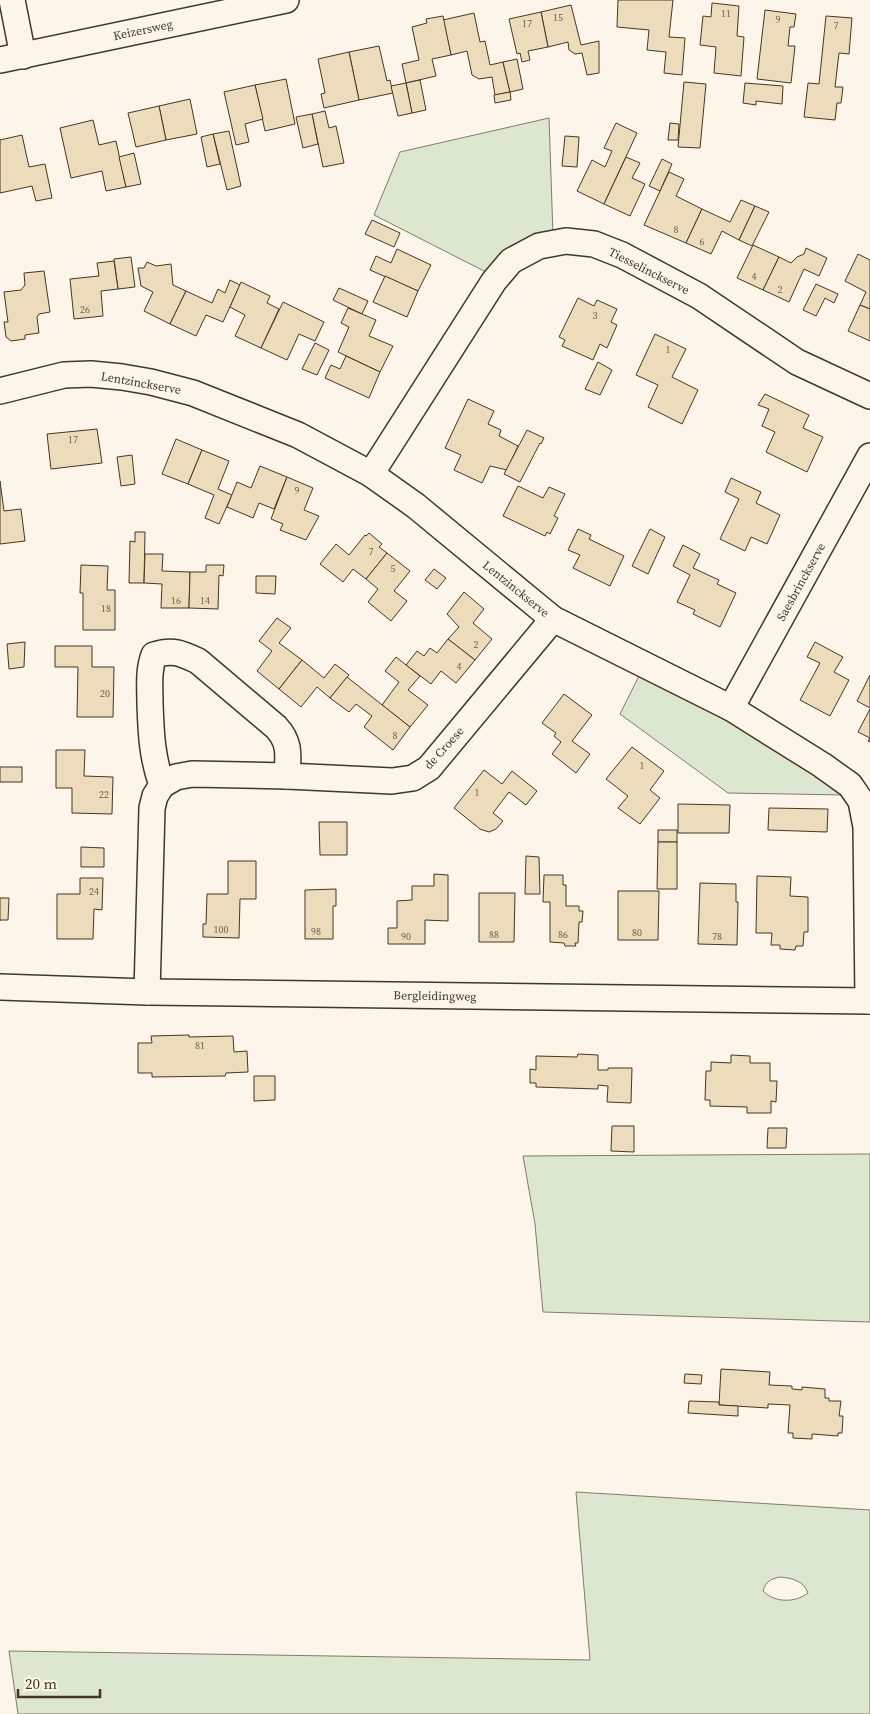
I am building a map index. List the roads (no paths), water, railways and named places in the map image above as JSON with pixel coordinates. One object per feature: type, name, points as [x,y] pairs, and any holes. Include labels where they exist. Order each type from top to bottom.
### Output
[{"type":"street","points":[[12,0],[12,58]]},
{"type":"street","name":"Keizersweg","points":[[12,58],[286,0]]},
{"type":"street","name":"Tiesselinckserve","points":[[371,474],[494,281],[511,261],[540,246],[566,241],[594,244],[622,255],[699,296],[798,362],[870,396]]},
{"type":"street","name":"Lentzinckserve","points":[[0,391],[64,375],[91,374],[151,382],[193,393],[298,434],[371,474],[416,506],[553,619],[731,708],[822,765],[850,785],[861,801],[866,827],[869,1001]]},
{"type":"street","name":"Saesbrinckserve","points":[[731,708],[870,456]]},
{"type":"street","name":"de Croese","points":[[162,785],[176,776],[192,774],[392,781],[413,778],[429,768],[553,619]]},
{"type":"street","points":[[147,992],[152,808],[155,796],[162,785],[151,742],[149,668],[154,654],[166,651],[184,654],[198,661],[276,727],[283,734],[287,744],[287,776]]},
{"type":"street","name":"Bergleidingweg","points":[[0,987],[147,992],[869,1001]]}]
